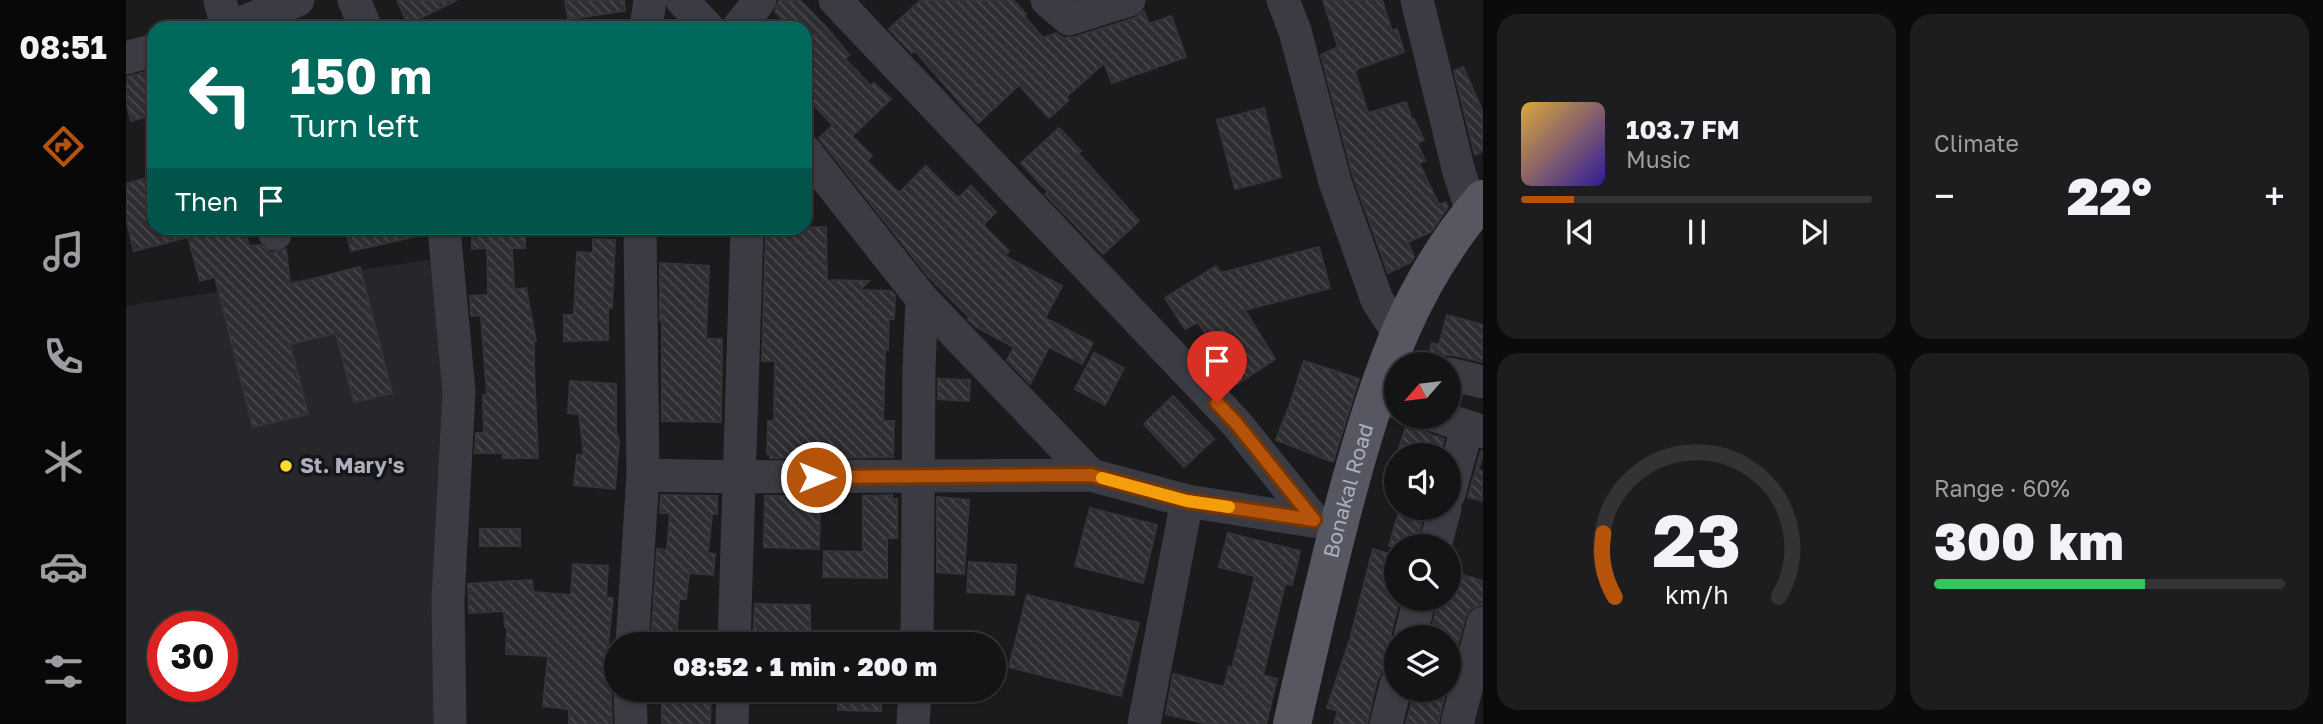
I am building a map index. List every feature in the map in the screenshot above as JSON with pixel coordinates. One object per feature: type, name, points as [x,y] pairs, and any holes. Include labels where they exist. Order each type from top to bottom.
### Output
[{"type":"main road","name":"Bonakal Road","points":[[1407,352],[1411,305],[1439,258],[1480,220]]},
{"type":"main road","name":"Bonakal Road","points":[[1292,724],[1326,523],[1374,396],[1384,384]]},
{"type":"main road","name":"Bonakal Road","points":[[1319,724],[1355,546],[1388,429]]},
{"type":"street","points":[[220,0],[226,21]]},
{"type":"street","points":[[246,21],[299,0]]},
{"type":"street","points":[[354,0],[363,21]]},
{"type":"street","points":[[647,21],[650,0]]},
{"type":"street","points":[[682,0],[702,21]]},
{"type":"street","points":[[744,21],[760,0]]},
{"type":"street","points":[[835,0],[1236,423],[1326,523]]},
{"type":"street","points":[[1047,0],[1069,19],[1129,0]]},
{"type":"street","points":[[1283,0],[1340,195],[1377,300],[1405,352]]},
{"type":"street","points":[[1417,0],[1459,172],[1480,220]]},
{"type":"street","points":[[126,58],[147,52]]},
{"type":"street","points":[[812,160],[922,299],[1091,475]]},
{"type":"street","points":[[445,235],[459,392],[448,600],[450,724]]},
{"type":"street","points":[[633,632],[643,475],[640,235]]},
{"type":"street","points":[[734,632],[747,235]]},
{"type":"street","points":[[917,632],[922,299]]},
{"type":"street","points":[[1461,377],[1483,382]]},
{"type":"street","points":[[1461,464],[1475,430]]},
{"type":"street","points":[[643,475],[1091,475],[1187,501],[1326,523]]},
{"type":"street","points":[[1143,724],[1187,501]]},
{"type":"street","points":[[1457,724],[1483,623]]},
{"type":"street","points":[[630,702],[631,724]]},
{"type":"street","points":[[732,724],[733,702]]},
{"type":"street","points":[[913,724],[914,702]]},
{"type":"street","points":[[1386,724],[1392,702]]},
{"type":"shaded area","name":"St. Mary's","points":[[446,257],[447,724],[126,724],[126,306]]},
{"type":"building","points":[[397,0],[457,0],[414,21],[407,21]]},
{"type":"building","points":[[565,0],[624,0],[625,11],[568,19]]},
{"type":"building","points":[[779,0],[800,0],[849,55],[845,59],[871,86],[874,83],[891,99],[852,136],[872,156],[867,161],[899,193],[926,166],[958,198],[971,186],[996,212],[983,225],[1009,251],[1005,256],[1062,286],[1045,318],[1093,343],[1082,364],[1049,347],[1030,384],[1007,360],[1014,347],[976,327],[928,276],[819,138],[833,125],[812,103],[812,21],[784,21],[775,12]]},
{"type":"building","points":[[921,0],[1013,0],[1043,38],[1056,33],[1064,38],[1075,37],[1135,18],[1144,11],[1149,24],[1171,16],[1186,57],[1112,83],[1104,63],[1066,97],[1069,100],[1049,118],[1019,85],[978,123],[915,51],[912,53],[889,29]]},
{"type":"building","points":[[1323,0],[1382,0],[1392,31],[1397,29],[1404,52],[1355,72],[1368,113],[1406,102],[1412,120],[1414,119],[1424,140],[1417,143],[1425,161],[1419,163],[1439,205],[1446,202],[1448,207],[1431,232],[1408,242],[1414,257],[1411,262],[1388,273],[1353,176],[1321,55],[1338,47]]},
{"type":"building","points":[[1463,67],[1483,112],[1483,151],[1475,155],[1454,71]]},
{"type":"building","points":[[147,72],[147,117],[131,121],[126,102],[126,77]]},
{"type":"building","points":[[1264,108],[1281,177],[1235,189],[1217,120]]},
{"type":"building","points":[[1059,128],[1139,221],[1103,254],[1045,194],[1048,192],[1021,163]]},
{"type":"building","points":[[147,178],[147,235],[246,235],[249,246],[260,245],[272,253],[286,249],[290,285],[360,267],[392,393],[354,402],[336,333],[290,344],[308,414],[253,427],[215,277],[200,281],[188,237],[134,251],[126,218],[126,184]]},
{"type":"building","points":[[812,227],[826,227],[827,280],[869,281],[860,290],[891,291],[895,295],[894,319],[889,319],[888,350],[885,350],[883,421],[894,421],[893,457],[770,458],[770,454],[767,454],[768,421],[774,421],[775,361],[762,361],[766,235],[812,235]]},
{"type":"building","points":[[347,235],[422,235],[351,251]]},
{"type":"building","points":[[472,235],[525,235],[525,248],[512,248],[514,290],[526,288],[536,341],[534,368],[538,458],[503,458],[503,453],[475,453],[476,433],[484,433],[483,395],[487,395],[481,315],[471,316],[470,296],[488,295],[487,248],[472,249]]},
{"type":"building","points":[[593,239],[615,240],[612,308],[608,308],[608,340],[564,341],[564,315],[574,315],[577,252],[593,253]]},
{"type":"building","points":[[1319,247],[1330,288],[1245,310],[1275,359],[1237,384],[1198,322],[1185,329],[1165,298],[1216,266],[1221,273]]},
{"type":"building","points":[[660,263],[709,266],[706,339],[722,339],[721,422],[662,421]]},
{"type":"building","points":[[1447,315],[1483,325],[1483,362],[1461,357],[1461,352],[1429,352],[1432,343],[1439,345]]},
{"type":"building","points":[[1094,353],[1124,368],[1105,405],[1075,389]]},
{"type":"building","points":[[1304,361],[1359,379],[1333,462],[1276,440]]},
{"type":"building","points":[[938,379],[970,380],[969,401],[938,399]]},
{"type":"building","points":[[570,381],[616,384],[616,432],[619,440],[615,489],[574,485],[577,455],[584,455],[579,414],[568,413]]},
{"type":"building","points":[[1173,396],[1214,439],[1184,467],[1144,424]]},
{"type":"building","points":[[1405,429],[1423,429],[1444,439],[1443,443],[1401,443]]},
{"type":"building","points":[[1481,451],[1483,455],[1478,470],[1483,471],[1483,501],[1468,497]]},
{"type":"building","points":[[661,495],[717,496],[717,514],[712,514],[708,553],[715,554],[713,575],[689,573],[686,599],[679,599],[677,632],[652,632],[657,549],[667,550],[670,513],[660,513]]},
{"type":"building","points":[[892,495],[892,499],[897,499],[897,538],[887,538],[887,578],[823,577],[824,551],[863,552],[863,496]]},
{"type":"building","points":[[765,496],[820,496],[819,549],[764,547]]},
{"type":"building","points":[[937,497],[969,500],[964,574],[937,572]]},
{"type":"building","points":[[1090,508],[1157,525],[1143,583],[1075,566]]},
{"type":"building","points":[[1397,520],[1422,520],[1419,534],[1392,534]]},
{"type":"building","points":[[480,529],[520,529],[520,546],[480,546]]},
{"type":"building","points":[[1228,533],[1300,551],[1292,585],[1285,584],[1263,675],[1277,679],[1266,724],[1208,724],[1166,714],[1173,674],[1224,687],[1229,667],[1232,668],[1255,576],[1219,567]]},
{"type":"building","points":[[1373,549],[1384,552],[1384,611],[1397,611],[1393,625],[1384,625],[1384,671],[1377,680],[1367,724],[1334,724],[1338,711],[1327,708],[1350,639]]},
{"type":"building","points":[[969,562],[1016,565],[1014,595],[967,592]]},
{"type":"building","points":[[573,564],[608,566],[606,597],[613,598],[609,632],[604,632],[604,702],[611,702],[612,724],[569,724],[569,709],[543,706],[548,656],[506,654],[507,627],[504,611],[469,613],[468,584],[532,580],[533,592],[571,595]]},
{"type":"building","points":[[1461,574],[1483,581],[1483,604],[1470,609],[1461,633],[1461,625],[1433,625],[1436,611],[1461,611]]},
{"type":"building","points":[[1027,595],[1139,623],[1121,696],[1009,667]]},
{"type":"building","points":[[755,604],[810,605],[810,632],[754,632]]},
{"type":"building","points":[[662,702],[711,702],[710,724],[662,724]]},
{"type":"building","points":[[838,702],[881,702],[881,711],[838,710]]},
{"type":"building","points":[[1412,702],[1443,702],[1438,724],[1406,724]]},
{"type":"slow traffic","points":[[1102,478],[1187,501],[1229,507]]},
{"type":"place","name":"St. Mary's","points":[[286,466]]},
{"type":"route","points":[[816,477],[1091,475],[1187,501],[1314,520],[1217,403]]}]
